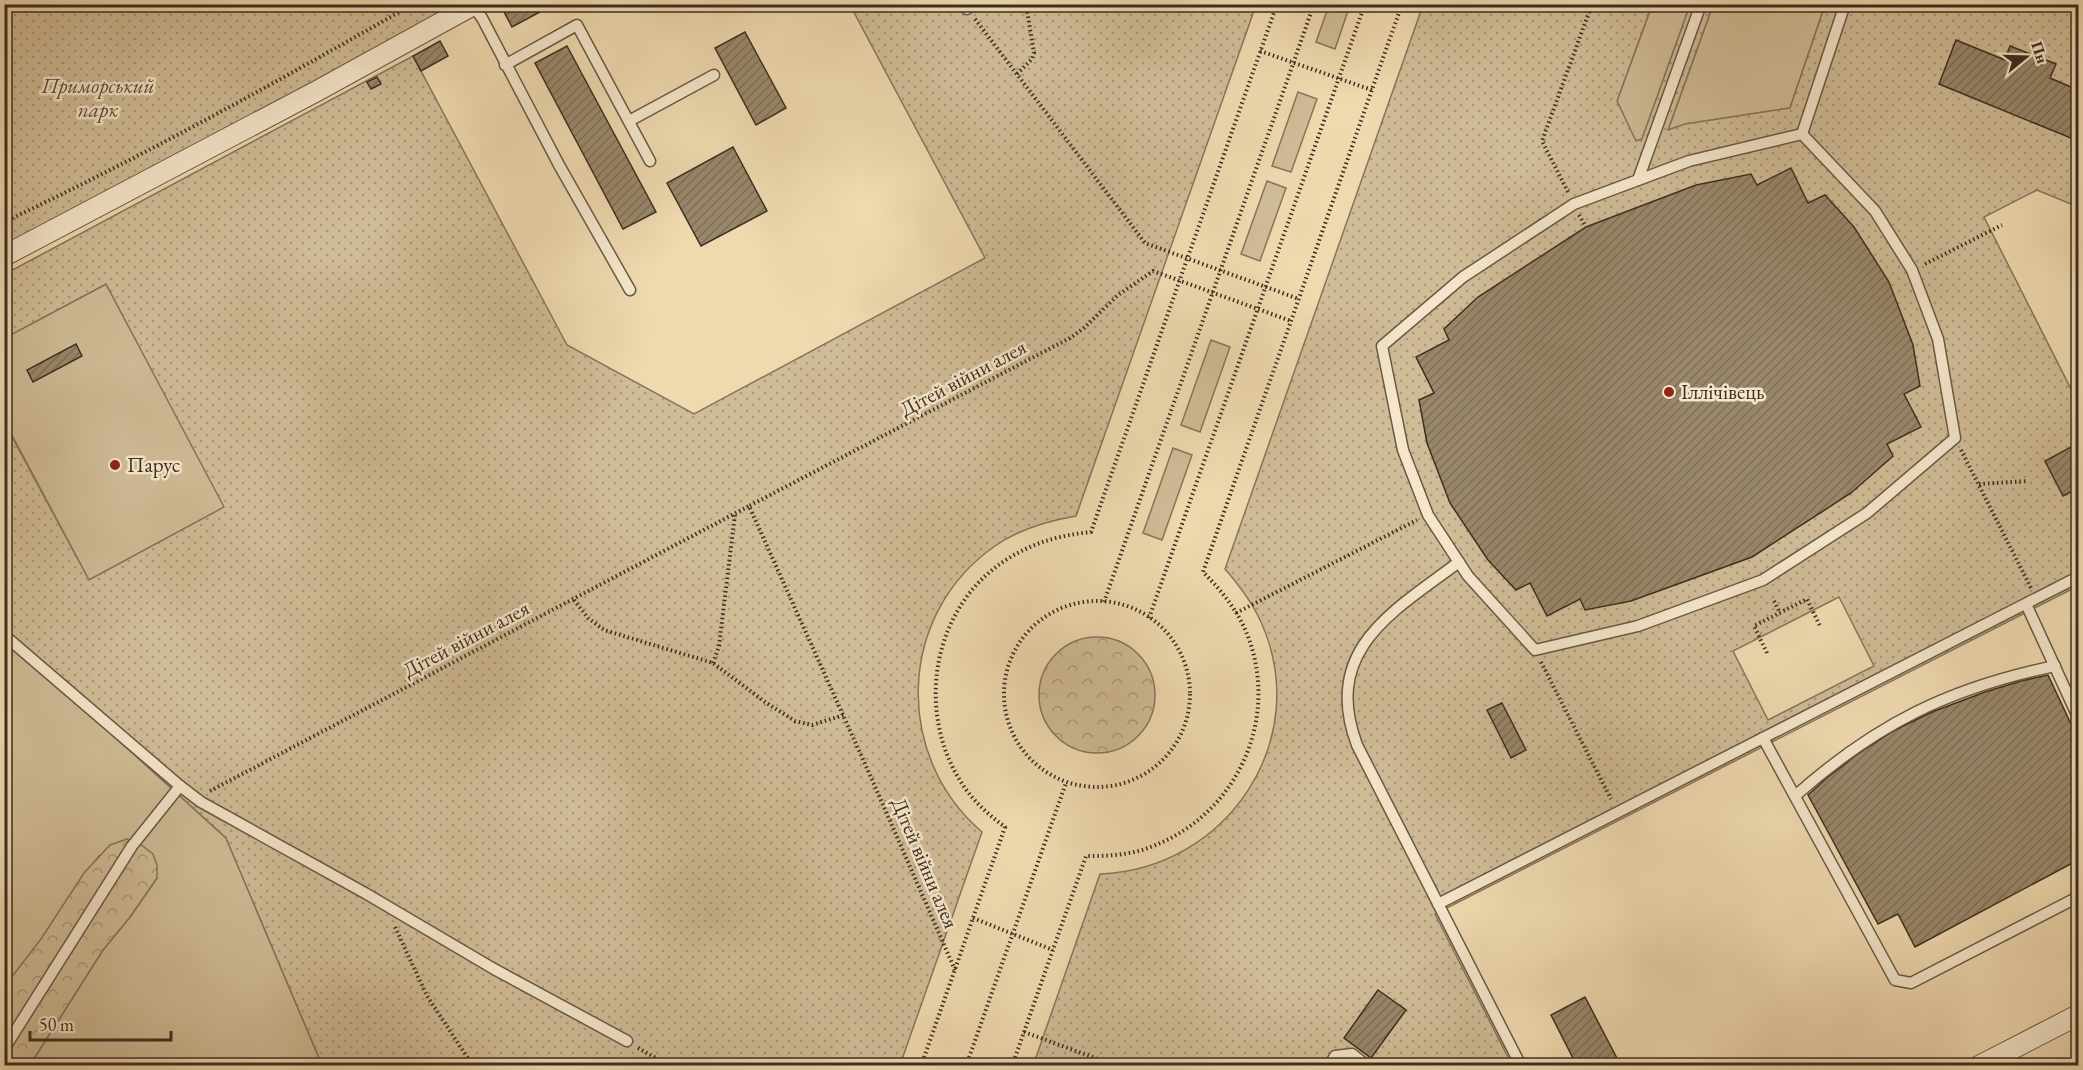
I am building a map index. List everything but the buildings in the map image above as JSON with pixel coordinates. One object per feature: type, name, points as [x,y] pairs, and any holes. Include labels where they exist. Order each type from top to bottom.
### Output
[{"type":"street","points":[[4,256],[317,91],[474,5]]},
{"type":"street","points":[[1979,1065],[2079,1015]]},
{"type":"lane","points":[[1638,180],[1701,4]]},
{"type":"lane","points":[[1802,134],[1845,4]]},
{"type":"lane","points":[[474,5],[630,290]]},
{"type":"lane","points":[[505,65],[577,25],[650,161]]},
{"type":"lane","points":[[629,121],[714,75]]},
{"type":"lane","points":[[1802,134],[1875,211],[1912,270],[1938,339],[1955,438],[1867,513],[1763,580],[1638,626],[1535,650],[1468,576],[1428,515],[1402,450],[1382,346],[1463,277],[1574,204],[1689,161],[1802,134]]},
{"type":"lane","points":[[1459,562],[1386,617],[1375,628],[1358,654],[1347,699],[1351,730],[1357,745],[1521,1065]]},
{"type":"lane","points":[[1438,904],[2079,577]]},
{"type":"lane","points":[[2026,604],[2079,717]]},
{"type":"lane","points":[[4,635],[197,799],[494,969],[627,1041]]},
{"type":"lane","points":[[1795,796],[1853,748],[1887,726],[1954,695],[1991,681],[2055,666]]},
{"type":"lane","points":[[1764,738],[1895,980],[1911,983],[2079,897]]},
{"type":"lane","points":[[4,1049],[132,846],[180,786]]},
{"type":"lane","points":[[1329,1065],[1335,1056],[1352,1054],[1367,1065]]},
{"type":"path","points":[[4,222],[58,197],[254,95],[413,4]]},
{"type":"path","points":[[1017,74],[1032,59],[1034,53],[1026,4]]},
{"type":"path","points":[[921,1065],[1005,827],[987,813],[965,788],[948,759],[936,715],[935,693],[941,648],[960,608],[981,581],[1006,560],[1047,540],[1091,532],[1277,4]]},
{"type":"path","points":[[1104,602],[1314,4]]},
{"type":"path","points":[[1149,618],[1365,4]]},
{"type":"path","points":[[1012,1065],[1086,856],[1130,853],[1173,838],[1209,812],[1237,777],[1247,757],[1258,713],[1259,691],[1252,646],[1236,613],[1219,588],[1203,572],[1402,4]]},
{"type":"path","points":[[1586,228],[1542,141],[1592,4]]},
{"type":"path","points":[[2071,4],[2079,7]]},
{"type":"path","points":[[966,7],[1145,243],[1299,299]]},
{"type":"path","points":[[1260,51],[1372,90]]},
{"type":"path","points":[[1929,262],[2002,225]]},
{"type":"path","name":"Дітей війни алея","points":[[197,799],[1070,338],[1084,328],[1118,295],[1153,271],[1180,281]]},
{"type":"path","points":[[1180,281],[1291,321]]},
{"type":"path","points":[[1955,438],[2037,598]]},
{"type":"path","points":[[1979,484],[2028,481]]},
{"type":"path","name":"Дітей війни алея","points":[[749,506],[844,715],[955,970]]},
{"type":"path","points":[[712,663],[718,646],[735,513]]},
{"type":"path","points":[[1236,613],[1428,515]]},
{"type":"path","points":[[1767,653],[1754,626],[1807,599],[1820,626]]},
{"type":"path","points":[[574,600],[588,618],[604,630],[712,663],[795,721],[812,725],[844,715]]},
{"type":"path","points":[[1104,602],[1128,606],[1149,618],[1168,634],[1177,647],[1189,677],[1189,710],[1178,741],[1157,766],[1130,782],[1098,788],[1066,783],[1051,776],[1038,766],[1017,742],[1005,711],[1005,679],[1016,648],[1036,623],[1064,607],[1080,603],[1104,602]]},
{"type":"path","points":[[1774,602],[1780,613]]},
{"type":"path","points":[[1535,650],[1618,812]]},
{"type":"path","points":[[966,1065],[1066,783]]},
{"type":"path","points":[[387,906],[417,978],[473,1065]]},
{"type":"path","points":[[973,918],[1053,950]]},
{"type":"path","points":[[1024,1032],[1117,1065]]},
{"type":"path","points":[[627,1041],[670,1065]]},
{"type":"green space","name":"Приморський парк","points":[[5,5],[473,5],[5,255]]},
{"type":"green space","points":[[850,5],[1256,5],[1076,516],[1034,526],[995,546],[963,575],[939,609],[924,646],[918,686],[921,726],[933,765],[953,801],[982,832],[900,1065],[322,1065],[226,838],[5,637],[4,422],[89,580],[224,507],[106,284],[5,338],[5,274],[413,56],[567,345],[694,414],[985,258]]},
{"type":"green space","points":[[1329,5],[1350,5],[1335,49],[1316,42]]},
{"type":"green space","points":[[1423,5],[1652,5],[1617,101],[1636,141],[1642,139],[1690,5],[1713,5],[1668,130],[1685,124],[1790,108],[1825,5],[2078,5],[2078,207],[2037,190],[1984,217],[2078,403],[2078,586],[1435,914],[1512,1065],[1033,1066],[1100,874],[1146,867],[1186,849],[1221,823],[1248,790],[1267,752],[1276,710],[1275,667],[1261,622],[1245,594],[1225,569]],"holes":[[[1839,597],[1874,666],[1768,720],[1733,651]]]},
{"type":"green space","points":[[1652,5],[1690,5],[1642,139],[1635,141],[1617,101]]},
{"type":"green space","points":[[1713,5],[1825,5],[1790,108],[1686,124],[1668,130]]},
{"type":"green space","points":[[1298,92],[1317,99],[1291,172],[1272,166]]},
{"type":"green space","points":[[1267,181],[1286,188],[1260,261],[1241,254]]},
{"type":"green space","name":"Парус","points":[[106,284],[225,507],[89,580],[5,422],[4,338]]},
{"type":"green space","points":[[1211,340],[1230,347],[1200,432],[1181,425]]},
{"type":"green space","points":[[1173,448],[1192,455],[1162,540],[1143,533]]},
{"type":"green space","points":[[5,637],[226,838],[322,1065],[30,1065],[103,950],[130,917],[157,878],[99,856],[30,956],[5,987]]},
{"type":"green space","points":[[1097,637],[1119,641],[1138,654],[1151,673],[1155,695],[1151,717],[1138,736],[1119,749],[1097,753],[1075,749],[1056,736],[1043,717],[1039,695],[1043,673],[1056,654],[1075,641]]},
{"type":"green space","points":[[127,839],[140,844],[153,854],[157,865],[157,878],[130,917],[103,950],[30,1065],[5,1065],[4,987],[41,939],[84,873],[110,845]]},
{"type":"place","name":"Іллічівець","points":[[1669,392]]},
{"type":"place","name":"Парус","points":[[115,465]]}]
